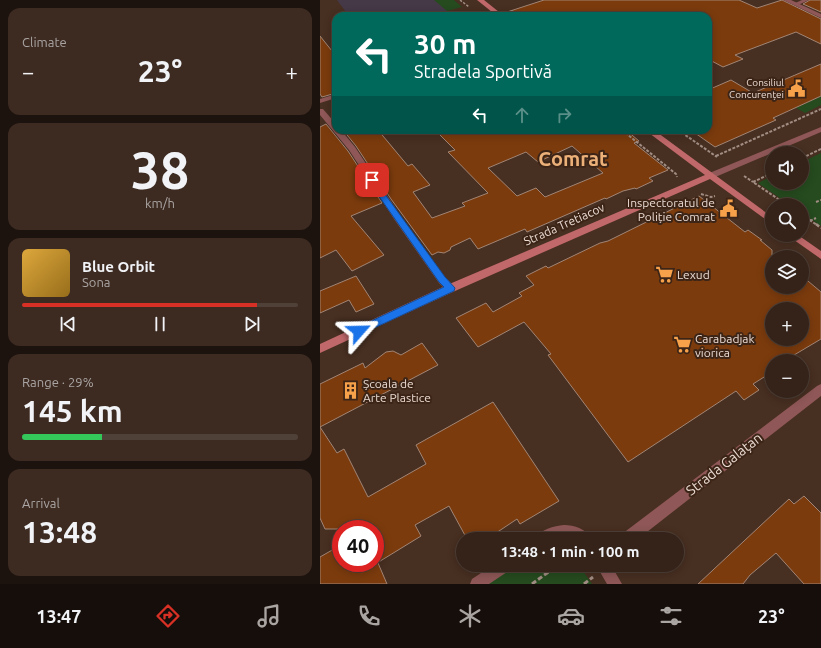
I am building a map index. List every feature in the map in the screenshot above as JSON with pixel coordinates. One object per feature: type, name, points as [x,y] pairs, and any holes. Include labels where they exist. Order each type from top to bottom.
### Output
[{"type":"street","points":[[480,0],[496,12]]},
{"type":"street","points":[[786,0],[821,16]]},
{"type":"street","points":[[320,101],[332,97]]},
{"type":"street","points":[[320,111],[332,125]]},
{"type":"street","name":"Strada Tretiacov","points":[[320,349],[451,288],[686,184],[710,176],[821,129]]},
{"type":"street","points":[[339,134],[352,149],[363,168],[442,280],[451,288]]},
{"type":"street","points":[[655,134],[765,216]]},
{"type":"street","points":[[802,242],[821,256]]},
{"type":"street","name":"Strada Galațan","points":[[636,532],[821,389]]},
{"type":"street","points":[[557,532],[568,532]]},
{"type":"street","points":[[477,584],[494,572]]},
{"type":"street","points":[[607,572],[615,584]]},
{"type":"lane","points":[[796,4],[806,0]]},
{"type":"path","points":[[684,134],[716,156],[821,109]]},
{"type":"path","points":[[627,134],[676,174],[677,177]]},
{"type":"path","points":[[809,155],[821,149]]},
{"type":"path","points":[[765,176],[753,182],[777,198]]},
{"type":"path","points":[[816,202],[821,200]]},
{"type":"path","points":[[810,221],[816,218]]},
{"type":"path","points":[[810,221],[821,228]]},
{"type":"path","points":[[532,584],[548,572]]},
{"type":"shaded area","points":[[337,0],[436,0],[449,12],[346,12]]},
{"type":"green space","points":[[434,0],[454,0],[462,7],[447,11]]},
{"type":"green space","points":[[766,88],[798,107],[821,96],[821,105],[805,113],[764,90]]},
{"type":"green space","points":[[821,153],[821,226],[809,218],[809,198],[780,198],[768,190],[809,190],[809,159]]},
{"type":"green space","points":[[765,180],[765,188],[758,183]]},
{"type":"green space","points":[[489,572],[584,572],[592,584],[472,584]]},
{"type":"building","points":[[544,0],[739,0],[757,8],[782,0],[821,19],[821,44],[796,32],[735,55],[743,59],[723,67],[712,61],[712,12],[507,12]]},
{"type":"building","points":[[810,0],[821,0],[821,12],[803,4]]},
{"type":"building","points":[[320,36],[332,51],[332,94],[322,97],[320,94]]},
{"type":"building","points":[[821,64],[821,96],[773,118],[776,120],[715,147],[696,134],[712,134],[712,88],[731,80],[753,93]]},
{"type":"building","points":[[326,124],[332,131],[332,134],[334,134],[348,151],[382,203],[351,216],[384,255],[352,271],[336,250],[320,258],[320,127]]},
{"type":"building","points":[[346,134],[381,134],[408,166],[412,164],[430,185],[413,192],[432,218],[465,206],[462,203],[488,193],[448,152],[455,150],[439,134],[631,134],[639,141],[634,143],[668,170],[649,178],[653,181],[636,189],[623,191],[606,199],[605,198],[527,232],[525,229],[478,249],[470,238],[451,247],[450,250],[444,253],[438,252],[432,255],[391,199],[356,146]],"holes":[[[572,146],[603,173],[545,197],[536,188],[517,196],[488,168],[526,152],[538,162]]]},
{"type":"building","points":[[699,196],[745,232],[748,230],[762,240],[760,240],[772,250],[765,250],[765,294],[809,294],[809,282],[821,292],[821,339],[796,354],[765,354],[765,376],[753,384],[759,390],[744,400],[736,391],[628,462],[548,355],[551,354],[524,322],[478,347],[456,318],[486,303],[493,312],[522,296],[519,293],[534,285],[526,276],[546,266],[548,268],[600,243],[608,241]]},
{"type":"building","points":[[356,276],[374,304],[356,312],[349,300],[320,313],[320,291]]},
{"type":"building","points":[[422,343],[438,365],[320,427],[320,384],[363,363],[365,368],[386,352],[393,351],[401,355]]},
{"type":"building","points":[[493,402],[559,501],[520,524],[517,519],[498,532],[463,532],[449,506],[415,525],[421,536],[384,559],[384,520],[332,520],[332,529],[325,529],[320,518],[320,427],[337,453],[344,449],[368,497],[426,464],[416,445]]},
{"type":"building","points":[[804,496],[821,513],[821,584],[804,584],[776,553],[750,575],[743,584],[698,584],[789,499],[794,504]]},
{"type":"building","points":[[332,550],[332,572],[382,572],[387,584],[320,584],[320,557]]},
{"type":"place","name":"Consiliul Concurenței","points":[[797,88]]},
{"type":"place","name":"Inspectoratul de Poliție Comrat","points":[[728,209]]},
{"type":"place","name":"Lexud","points":[[664,274]]},
{"type":"place","name":"Carabadjak viorica","points":[[682,345]]},
{"type":"place","name":"Școala de Arte Plastice","points":[[350,390]]},
{"type":"district","name":"Comrat","points":[[573,158]]},
{"type":"route","points":[[359,331],[451,288],[442,280],[372,180]]}]
